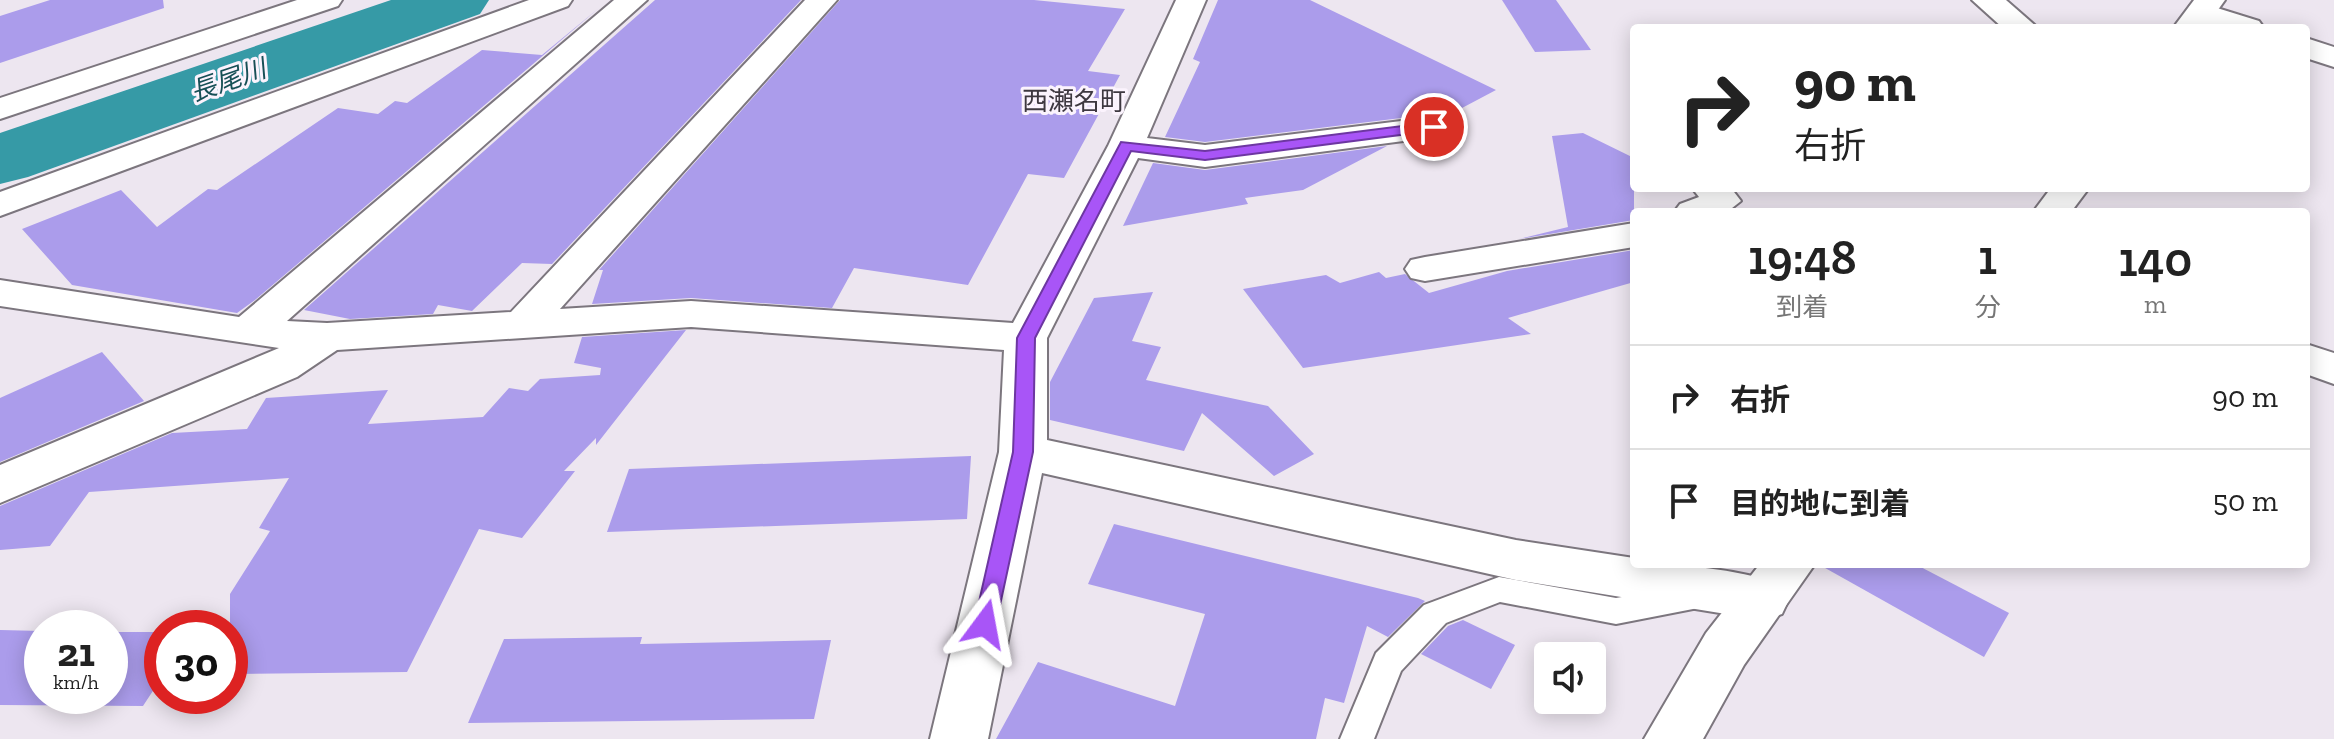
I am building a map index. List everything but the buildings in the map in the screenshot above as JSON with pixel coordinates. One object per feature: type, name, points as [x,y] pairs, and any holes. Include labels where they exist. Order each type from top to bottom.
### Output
[{"type":"street","points":[[0,109],[327,0]]},
{"type":"street","points":[[0,205],[557,0]]},
{"type":"street","points":[[248,332],[632,0]]},
{"type":"street","points":[[523,324],[822,0]]},
{"type":"street","points":[[959,739],[1023,452],[1026,338],[1126,146],[1191,0]]},
{"type":"street","points":[[1987,0],[2017,24]]},
{"type":"street","points":[[2200,13],[2235,24]]},
{"type":"street","points":[[2310,49],[2334,57]]},
{"type":"street","points":[[1126,146],[1205,156],[1434,127]]},
{"type":"street","points":[[1704,208],[1722,201],[1714,192]]},
{"type":"street","points":[[1425,269],[1630,236]]},
{"type":"street","points":[[0,293],[248,332],[327,337],[691,314],[1026,338]]},
{"type":"street","points":[[0,485],[281,367],[327,337]]},
{"type":"street","points":[[2310,360],[2334,369]]},
{"type":"street","points":[[1023,452],[1516,560],[1757,585],[1725,649],[1673,739]]},
{"type":"lane","points":[[1357,739],[1388,663],[1435,614],[1499,589],[1616,611],[1757,585]]},
{"type":"waterway","name":"長尾川","points":[[0,160],[456,0]]},
{"type":"district","name":"西瀬名町","points":[[1074,101]]},
{"type":"route","points":[[985,624],[1023,452],[1026,338],[1126,146],[1205,156],[1434,127]]}]
